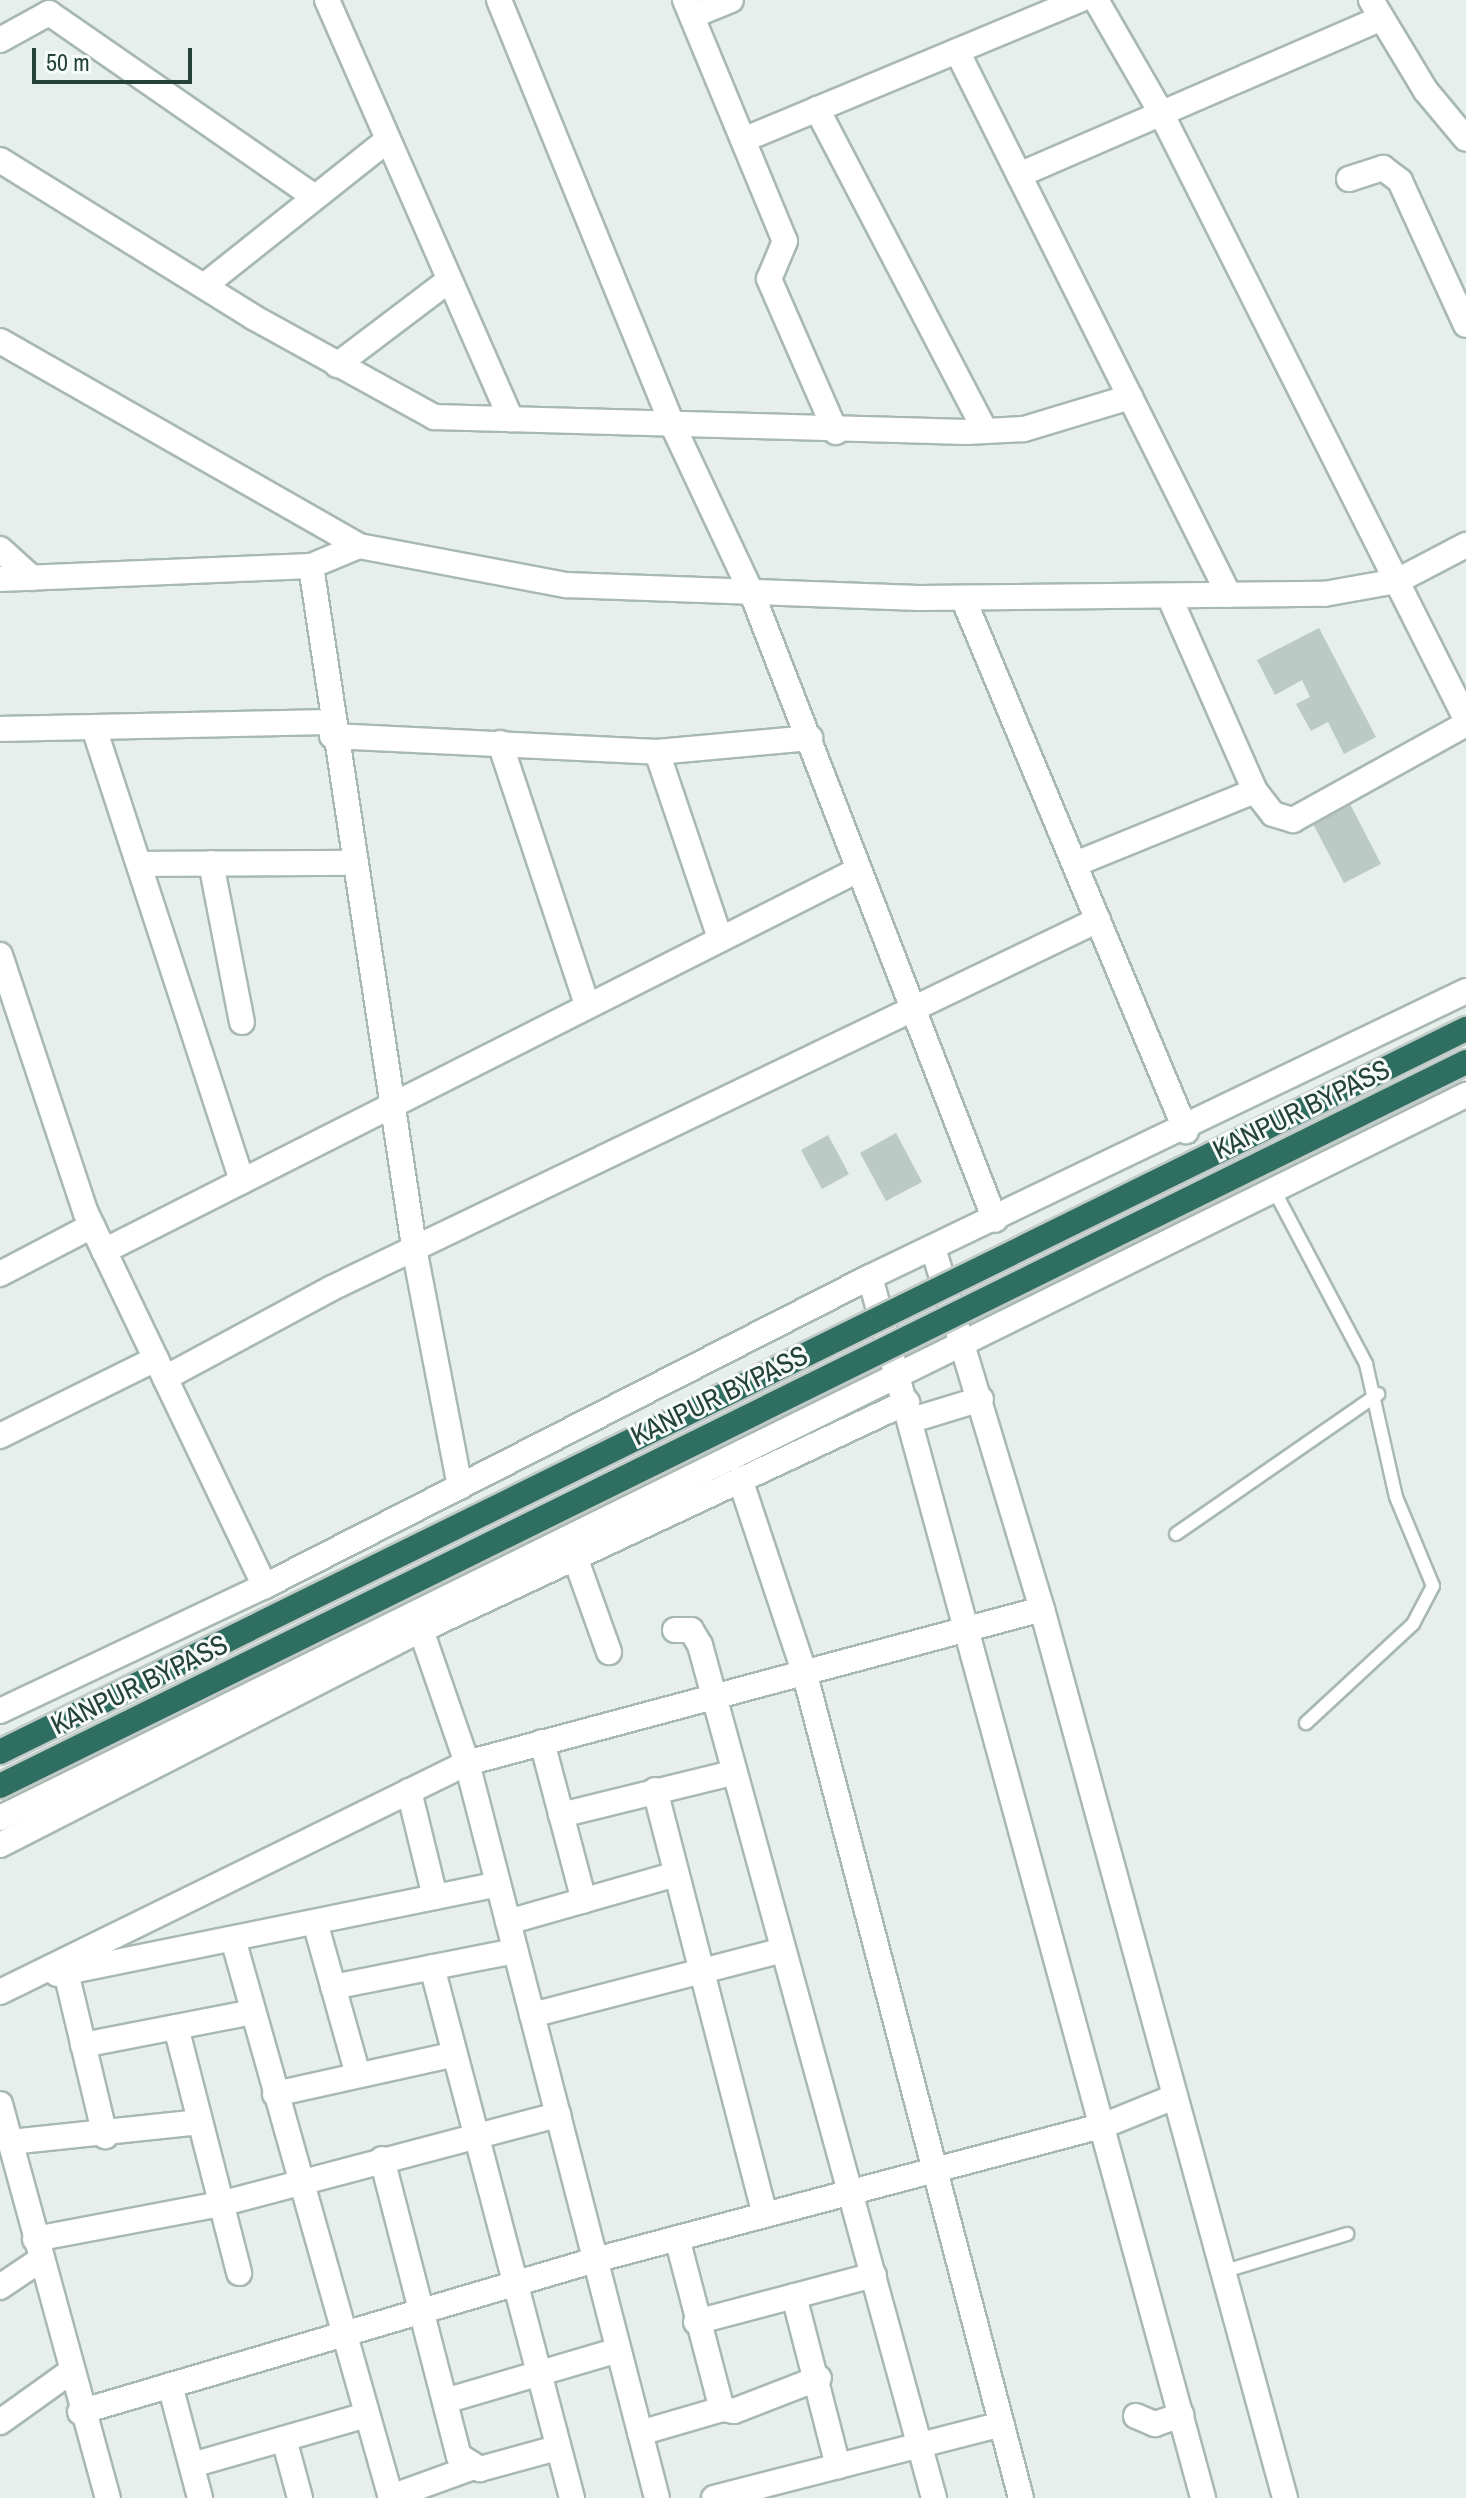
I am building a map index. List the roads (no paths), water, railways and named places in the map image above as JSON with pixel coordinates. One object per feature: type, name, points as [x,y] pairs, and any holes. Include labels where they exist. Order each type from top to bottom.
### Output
[{"type":"highway","name":"KANPUR BYPASS","points":[[0,1752],[1466,1029]]},
{"type":"highway","name":"KANPUR BYPASS","points":[[0,1786],[1466,1062]]},
{"type":"street","points":[[327,0],[386,141],[511,419]]},
{"type":"street","points":[[499,0],[673,426],[753,596],[810,738],[856,871],[908,1006],[995,1220]]},
{"type":"street","points":[[731,0],[689,8],[785,241],[769,279],[836,432]]},
{"type":"street","points":[[743,140],[1080,0]]},
{"type":"street","points":[[1096,0],[1159,109],[1466,722],[1293,820],[1273,814],[1255,791],[1169,596]]},
{"type":"street","points":[[0,40],[47,7],[315,197]]},
{"type":"street","points":[[1019,175],[1376,9],[1466,139]]},
{"type":"street","points":[[957,51],[1229,595]]},
{"type":"street","points":[[817,109],[985,431]]},
{"type":"street","points":[[204,286],[386,141]]},
{"type":"street","points":[[0,160],[337,365],[434,417],[836,432],[985,431],[1024,429],[1130,397]]},
{"type":"street","points":[[1349,179],[1383,168],[1400,181],[1466,325]]},
{"type":"street","points":[[337,365],[448,281]]},
{"type":"street","points":[[0,341],[359,546],[566,585],[753,596],[963,598],[1324,594],[1397,581],[1466,545]]},
{"type":"street","points":[[0,579],[311,566],[359,546]]},
{"type":"street","points":[[0,549],[32,578]]},
{"type":"street","points":[[311,566],[331,729],[394,1103],[415,1253],[460,1487]]},
{"type":"street","points":[[963,598],[1186,1131]]},
{"type":"street","points":[[94,728],[142,864],[242,1181]]},
{"type":"street","points":[[0,729],[331,729],[657,752],[810,738]]},
{"type":"street","points":[[500,743],[587,1005]]},
{"type":"street","points":[[657,752],[720,938]]},
{"type":"street","points":[[1075,864],[1255,791]]},
{"type":"street","points":[[211,863],[242,1022]]},
{"type":"street","points":[[142,864],[353,863]]},
{"type":"street","points":[[104,1251],[856,871]]},
{"type":"street","points":[[0,1436],[161,1369],[415,1253],[908,1006],[1098,920]]},
{"type":"street","points":[[0,955],[92,1226],[265,1586]]},
{"type":"street","points":[[0,1711],[265,1586],[870,1277],[1186,1131],[1466,991]]},
{"type":"street","points":[[0,1818],[897,1371],[1466,1095]]},
{"type":"street","points":[[0,1274],[92,1226]]},
{"type":"street","points":[[933,1248],[963,1339],[1042,1609],[1285,2498]]},
{"type":"street","points":[[870,1277],[1105,2125],[1203,2498]]},
{"type":"street","points":[[0,1845],[421,1630],[740,1479],[909,1411],[981,1399]]},
{"type":"street","points":[[740,1479],[804,1671],[1021,2498]]},
{"type":"street","points":[[575,1557],[609,1652]]},
{"type":"street","points":[[0,1992],[467,1763],[968,1626],[1042,1609]]},
{"type":"street","points":[[683,1622],[711,1696],[852,2192],[934,2498]]},
{"type":"street","points":[[421,1630],[467,1763],[657,2498]]},
{"type":"street","points":[[542,1742],[584,1901]]},
{"type":"street","points":[[561,1815],[732,1773]]},
{"type":"street","points":[[655,1790],[765,2215]]},
{"type":"street","points":[[409,1791],[435,1897]]},
{"type":"street","points":[[508,1922],[676,1874]]},
{"type":"street","points":[[22,1981],[498,1884]]},
{"type":"street","points":[[315,1922],[358,2075]]},
{"type":"street","points":[[233,1939],[342,2334],[391,2498],[471,2468],[557,2448]]},
{"type":"street","points":[[532,2015],[783,1950]]},
{"type":"street","points":[[333,1987],[515,1951]]},
{"type":"street","points":[[432,1967],[451,2055],[511,2285],[572,2498]]},
{"type":"street","points":[[66,1972],[105,2136]]},
{"type":"street","points":[[83,2045],[253,2012]]},
{"type":"street","points":[[176,2027],[239,2273]]},
{"type":"street","points":[[275,2094],[451,2055]]},
{"type":"street","points":[[80,2412],[595,2260],[1105,2125],[1174,2097]]},
{"type":"street","points":[[0,2104],[80,2412],[108,2498]]},
{"type":"street","points":[[0,2287],[38,2250],[558,2115]]},
{"type":"street","points":[[10,2142],[105,2136],[200,2122]]},
{"type":"street","points":[[382,2159],[459,2456],[471,2468]]},
{"type":"street","points":[[677,2238],[696,2322],[722,2409]]},
{"type":"street","points":[[696,2322],[874,2275]]},
{"type":"street","points":[[794,2296],[819,2378],[838,2466]]},
{"type":"street","points":[[445,2401],[618,2350]]},
{"type":"street","points":[[0,2422],[70,2372]]},
{"type":"street","points":[[640,2433],[722,2409],[734,2411],[819,2378]]},
{"type":"street","points":[[170,2385],[200,2498]]},
{"type":"street","points":[[192,2465],[366,2415]]},
{"type":"street","points":[[1136,2416],[1155,2424],[1181,2415]]},
{"type":"street","points":[[714,2498],[1002,2424]]},
{"type":"street","points":[[284,2439],[300,2498]]},
{"type":"lane","points":[[1274,1190],[1378,1394],[1396,1497],[1433,1586],[1413,1624],[1306,1723]]},
{"type":"lane","points":[[1176,1534],[1378,1394]]},
{"type":"lane","points":[[1222,2272],[1347,2234]]}]
